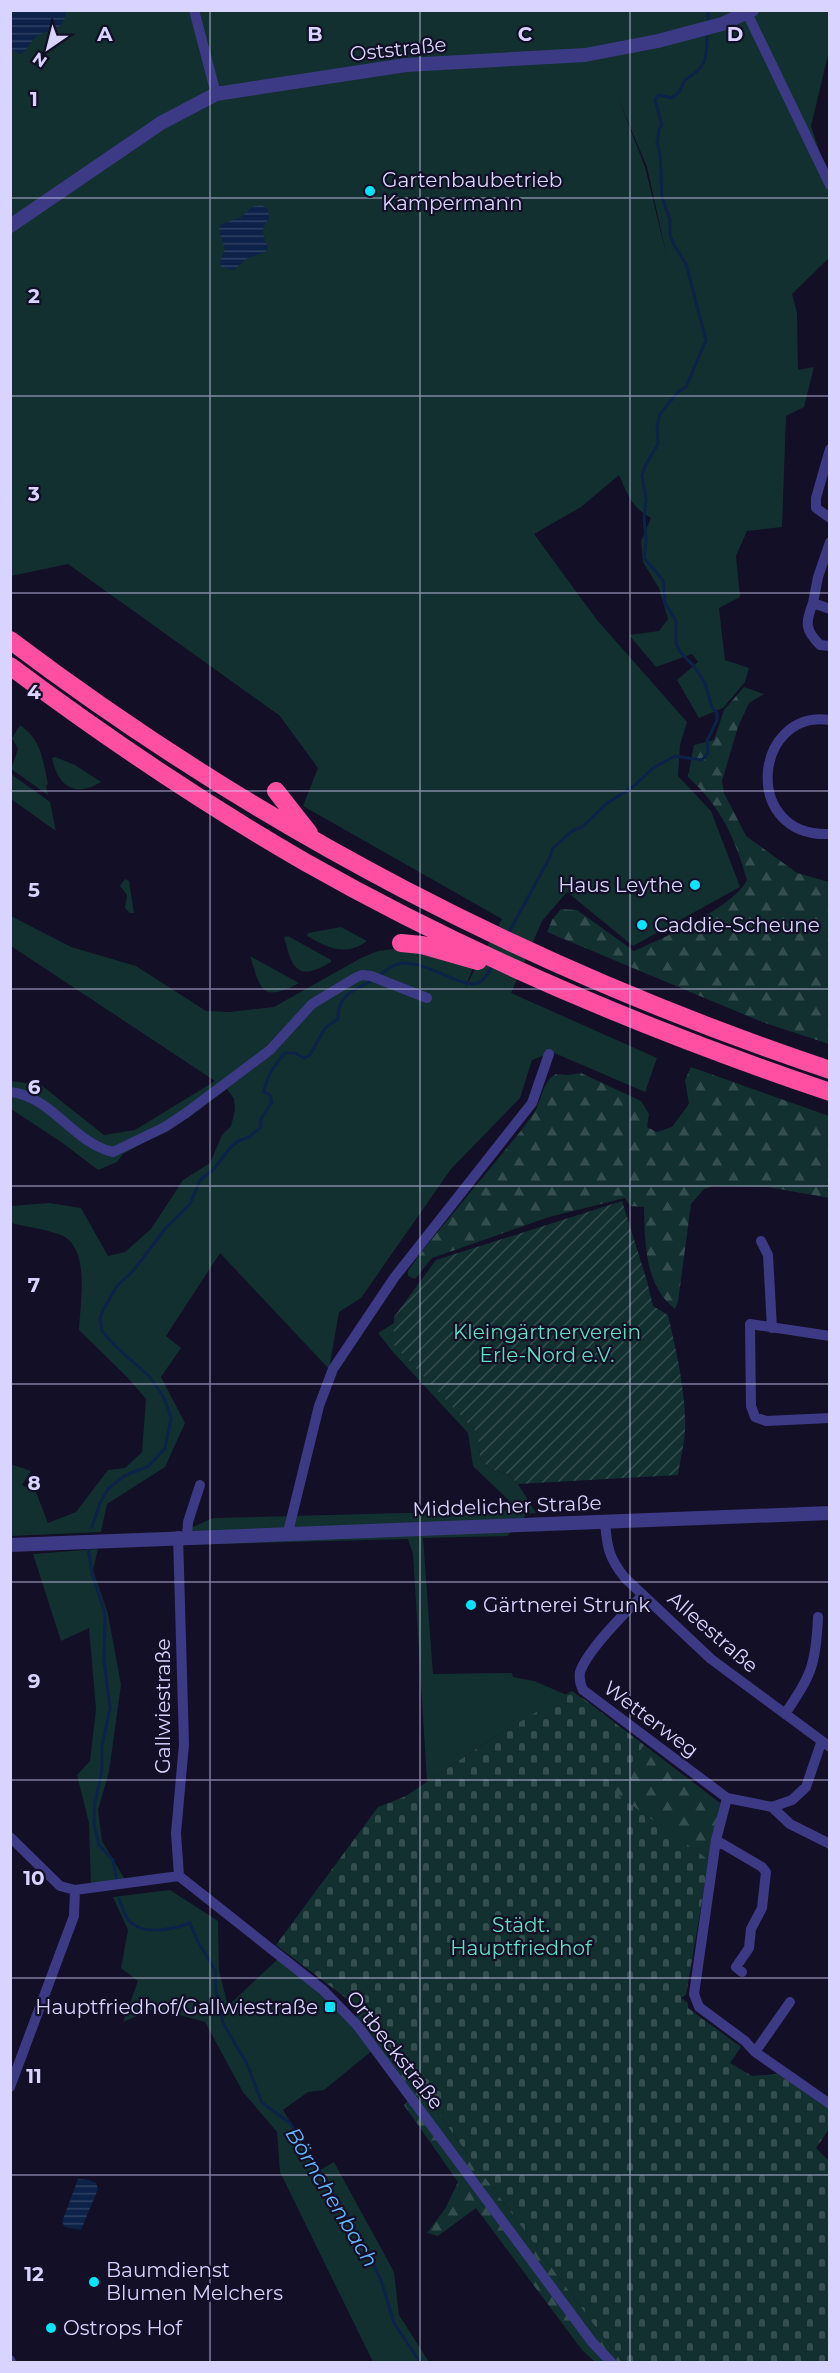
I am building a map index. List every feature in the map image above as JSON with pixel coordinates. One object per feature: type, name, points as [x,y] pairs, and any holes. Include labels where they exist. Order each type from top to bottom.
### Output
[{"type":"highway","points":[[10,640],[152,741],[318,844],[399,888],[538,957],[698,1023],[830,1070]]},
{"type":"highway","points":[[10,666],[140,759],[235,820],[482,958],[692,1044],[830,1092]]},
{"type":"highway","points":[[276,791],[286,807],[318,844]]},
{"type":"highway","points":[[401,943],[422,945],[482,958]]},
{"type":"street","points":[[194,10],[216,94]]},
{"type":"street","points":[[749,12],[830,185]]},
{"type":"street","name":"Oststraße","points":[[10,226],[160,123],[216,94],[406,65],[585,55],[658,41],[722,24],[749,12]]},
{"type":"street","points":[[830,450],[816,498],[816,508],[830,518]]},
{"type":"street","points":[[830,542],[818,577],[813,603],[806,619],[810,635],[820,645],[830,646]]},
{"type":"street","points":[[813,603],[830,609]]},
{"type":"street","points":[[830,720],[805,723],[784,736],[769,760],[766,772],[770,798],[776,810],[803,831],[830,834]]},
{"type":"street","points":[[10,1092],[38,1102],[93,1146],[113,1152],[165,1127],[186,1113],[270,1050],[312,1004],[355,978],[362,975],[371,976],[427,998]]},
{"type":"street","points":[[288,1532],[319,1406],[333,1369],[394,1278],[532,1103],[549,1054]]},
{"type":"street","points":[[761,1241],[768,1255],[772,1328]]},
{"type":"street","points":[[830,1336],[750,1324],[751,1406],[755,1417],[766,1421],[830,1418]]},
{"type":"street","points":[[182,1536],[200,1485]]},
{"type":"street","name":"Middelicher Straße","points":[[10,1545],[182,1536],[830,1513]]},
{"type":"street","points":[[177,1516],[188,1522]]},
{"type":"street","name":"Alleestraße","points":[[605,1522],[607,1548],[613,1563],[643,1595],[711,1659],[825,1745]]},
{"type":"street","name":"Gallwiestraße","points":[[179,1876],[176,1833],[184,1744],[182,1536]]},
{"type":"street","name":"Wetterweg","points":[[643,1595],[622,1615],[597,1646],[580,1673],[583,1690],[727,1798],[772,1807],[790,1824],[830,1844]]},
{"type":"street","points":[[785,1714],[805,1684],[813,1666],[817,1648],[818,1617]]},
{"type":"street","points":[[772,1807],[792,1800],[806,1787],[825,1745]]},
{"type":"street","points":[[727,1798],[716,1840],[694,1994],[699,2007],[745,2041],[755,2052],[830,2104]]},
{"type":"street","points":[[10,1837],[60,1886],[75,1890],[179,1876]]},
{"type":"street","points":[[716,1840],[762,1866],[766,1872],[762,1908],[751,1929],[749,1948],[735,1967],[742,1972]]},
{"type":"street","name":"Ortbeckstraße","points":[[179,1876],[323,1990],[357,2025],[592,2342],[611,2362]]},
{"type":"street","points":[[10,2087],[74,1916],[75,1890]]},
{"type":"street","points":[[755,2052],[790,2002]]},
{"type":"green space","points":[[11,11],[829,11],[829,51],[811,126],[829,180],[829,258],[792,294],[797,313],[798,370],[814,367],[804,407],[786,416],[782,527],[747,531],[736,556],[740,597],[719,608],[725,660],[749,668],[745,682],[723,708],[699,718],[677,680],[698,662],[692,654],[656,667],[629,635],[659,631],[668,619],[659,588],[643,562],[641,541],[651,518],[634,505],[619,475],[581,507],[534,534],[597,620],[687,722],[680,745],[678,776],[711,811],[740,887],[633,946],[567,892],[542,921],[511,993],[657,1058],[645,1092],[552,1052],[532,1060],[520,1098],[451,1169],[361,1298],[339,1312],[329,1369],[220,1253],[166,1336],[181,1348],[161,1377],[185,1423],[165,1467],[107,1504],[101,1532],[11,1536],[10,1464],[31,1471],[22,1485],[36,1492],[48,1523],[76,1512],[108,1470],[125,1468],[142,1452],[146,1399],[79,1330],[82,1277],[77,1252],[61,1235],[11,1223],[11,1206],[49,1203],[81,1208],[108,1256],[125,1252],[151,1229],[183,1180],[210,1163],[222,1135],[231,1126],[235,1110],[234,1099],[227,1089],[188,1118],[123,1154],[117,1162],[98,1170],[11,1109],[11,1081],[41,1085],[104,1135],[135,1130],[215,1081],[11,946],[11,916],[71,947],[136,966],[206,1011],[229,1012],[274,1007],[361,958],[378,951],[401,948],[473,968],[465,988],[502,919],[303,806],[318,768],[280,716],[68,564],[11,576]],"holes":[[[619,100],[647,167],[667,257],[645,167]]]},
{"type":"green space","points":[[744,687],[764,694],[749,703],[738,727],[722,781],[724,793],[746,836],[797,873],[829,882],[829,1044],[762,1022],[547,932],[552,920],[561,909],[577,910],[634,951],[696,921],[728,901],[739,891],[747,880],[732,837],[718,812],[700,788],[688,777],[694,745],[714,740],[724,710]]},
{"type":"green space","points":[[20,725],[37,743],[48,784],[46,786],[48,795],[11,769],[18,749],[12,738]]},
{"type":"green space","points":[[55,757],[75,765],[101,782],[83,789],[69,786],[58,776],[52,758]]},
{"type":"green space","points":[[11,774],[50,802],[56,831],[11,799]]},
{"type":"green space","points":[[125,879],[129,881],[134,913],[130,913],[125,908],[127,895],[120,886]]},
{"type":"green space","points":[[341,927],[367,941],[344,950],[329,947],[307,936],[308,933]]},
{"type":"green space","points":[[288,936],[331,962],[310,971],[297,969],[290,957],[284,937]]},
{"type":"green space","points":[[250,956],[299,983],[277,992],[264,990]]},
{"type":"green space","points":[[691,1067],[829,1116],[829,1198],[768,1187],[713,1186],[704,1189],[691,1204],[678,1302],[675,1309],[657,1288],[648,1262],[644,1207],[630,1206],[625,1198],[549,1217],[432,1258],[415,1279],[408,1276],[408,1271],[422,1251],[536,1110],[550,1078],[556,1074],[581,1073],[641,1101],[649,1114],[647,1127],[657,1132],[672,1127],[689,1104],[685,1080]]},
{"type":"green space","name":"Kleingärtnerverein Erle-Nord e.V.","points":[[622,1201],[653,1306],[668,1315],[677,1358],[683,1389],[685,1419],[678,1475],[518,1484],[508,1474],[490,1469],[480,1458],[478,1434],[394,1345],[394,1317],[436,1260]]},
{"type":"green space","points":[[394,1323],[395,1345],[479,1435],[480,1458],[490,1469],[508,1474],[518,1484],[536,1513],[526,1514],[522,1522],[507,1536],[423,1538],[433,1674],[512,1673],[513,1677],[534,1681],[567,1695],[488,1741],[427,1782],[413,1554],[408,1539],[181,1545],[191,1528],[213,1518],[519,1510],[473,1466],[468,1433],[378,1333]]},
{"type":"green space","points":[[98,1549],[93,1570],[108,1614],[121,1685],[109,1772],[98,1810],[102,1841],[127,1883],[91,1888],[89,1823],[77,1775],[90,1761],[96,1709],[89,1628],[61,1641],[33,1554]]},
{"type":"green space","name":"Städt. Hauptfriedhof","points":[[572,1691],[644,1745],[612,1791],[709,1860],[686,1995],[681,1998],[688,2003],[688,2008],[741,2047],[730,2063],[752,2076],[778,2074],[829,2109],[829,2129],[816,2148],[829,2161],[829,2362],[624,2362],[600,2333],[384,2040],[351,2002],[276,1945],[378,1807],[406,1796],[488,1741]]},
{"type":"green space","points":[[580,1696],[720,1803],[709,1860],[611,1791]]},
{"type":"green space","points":[[170,1890],[218,1921],[219,1971],[228,2006],[281,1956],[323,1990],[373,2050],[324,2090],[308,2092],[283,2110],[320,2170],[334,2162],[394,2272],[399,2315],[429,2362],[373,2362],[280,2172],[277,2132],[243,2092],[205,2022],[155,2008],[123,2022],[138,1981],[121,1968],[128,1930],[113,1897]]},
{"type":"green space","points":[[351,2002],[384,2040],[600,2333],[624,2362],[595,2362],[582,2350],[476,2208],[438,2236],[427,2233],[445,2209],[458,2182],[404,2105],[409,2099],[359,2023]]},
{"type":"water","points":[[11,10],[66,11],[65,18],[59,27],[36,37],[25,51],[19,54],[11,48]]},
{"type":"water","points":[[262,205],[268,210],[269,219],[263,229],[268,248],[265,252],[246,259],[234,270],[221,267],[220,261],[225,249],[219,230],[220,225],[241,217],[252,207]]},
{"type":"water","points":[[78,2179],[96,2183],[98,2189],[81,2230],[65,2227],[62,2222]]},
{"type":"waterway","points":[[708,10],[708,24]]},
{"type":"waterway","points":[[508,934],[553,848],[572,831],[582,827],[606,804],[634,786],[653,768],[675,756],[702,760],[708,753],[707,741],[717,720],[717,713],[712,707],[705,683],[694,666],[680,652],[676,643],[676,621],[665,603],[663,580],[644,558],[646,499],[642,475],[658,444],[657,425],[660,414],[678,392],[686,387],[706,340],[686,264],[670,235],[670,220],[662,197],[660,154],[657,143],[659,129],[662,125],[655,100],[659,95],[672,98],[679,92],[685,80],[702,66],[707,49],[707,33]]},
{"type":"waterway","points":[[379,976],[393,966],[405,963],[416,964],[470,984],[481,982],[493,964]]},
{"type":"waterway","points":[[92,1527],[100,1503],[108,1489],[124,1476],[149,1466],[165,1448],[171,1418],[164,1398],[150,1377],[114,1345],[102,1331],[100,1319],[103,1310],[117,1286],[133,1271],[166,1228],[190,1204],[200,1180],[213,1170],[238,1141],[249,1137],[261,1127],[261,1119],[272,1102],[270,1095],[264,1092],[265,1087],[281,1057],[285,1053],[295,1053],[304,1058],[310,1055],[325,1028],[338,1019],[340,1004],[348,994],[373,980]]},
{"type":"waterway","points":[[88,1548],[92,1573],[105,1614],[104,1660],[110,1708],[102,1746],[102,1770],[95,1802],[94,1824],[99,1845],[113,1860],[117,1882]]},
{"type":"waterway","name":"Börnchenbach","points":[[119,1898],[126,1917],[132,1923],[147,1930],[174,1928],[190,1923],[198,1942],[215,1970],[216,1991],[223,2023],[247,2064],[262,2103],[290,2123],[348,2217],[381,2280],[394,2323],[420,2362]]},
{"type":"place","name":"Gartenbaubetrieb Kampermann","points":[[370,191]]},
{"type":"place","name":"Haus Leythe","points":[[695,885]]},
{"type":"place","name":"Caddie-Scheune","points":[[642,925]]},
{"type":"place","name":"Gärtnerei Strunk","points":[[471,1605]]},
{"type":"place","name":"Hauptfriedhof/Gallwiestraße","points":[[330,2007]]},
{"type":"place","name":"Baumdienst Blumen Melchers","points":[[94,2282]]},
{"type":"place","name":"Ostrops Hof","points":[[51,2328]]}]
